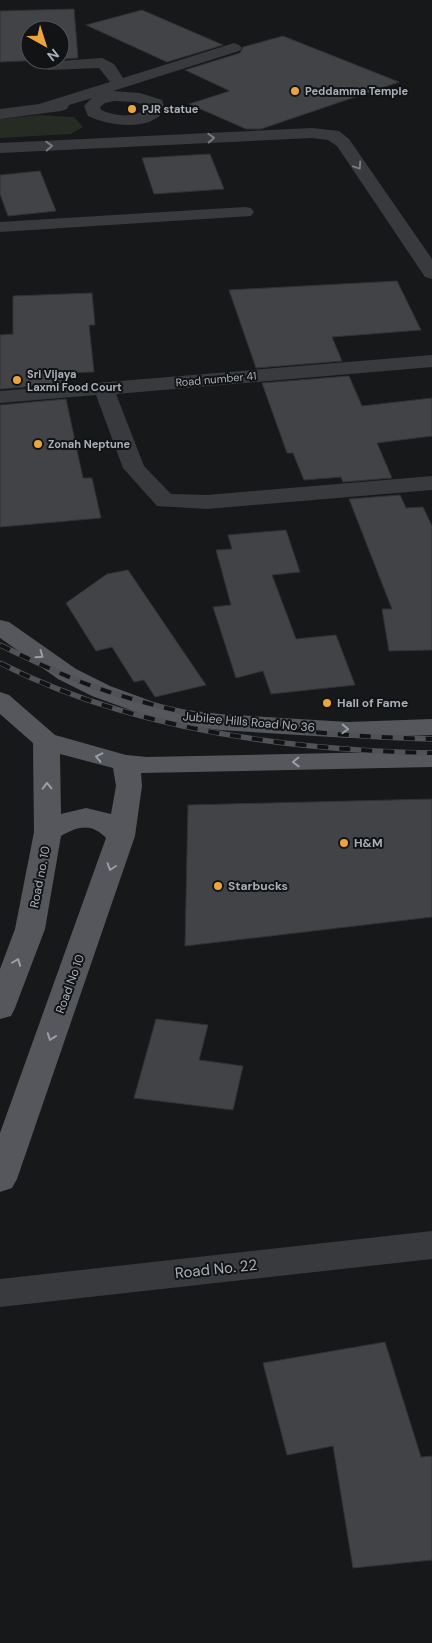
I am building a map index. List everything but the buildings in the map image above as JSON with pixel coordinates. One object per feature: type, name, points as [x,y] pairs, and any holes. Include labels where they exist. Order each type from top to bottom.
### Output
[{"type":"main road","name":"Jubilee Hills Road No 36","points":[[0,627],[67,674],[101,691],[166,715],[220,722],[348,730],[432,727]]},
{"type":"main road","points":[[0,700],[46,741],[80,752],[127,774],[147,765],[432,759]]},
{"type":"main road","name":"Road no. 10","points":[[0,1008],[30,929],[48,832],[46,741]]},
{"type":"main road","name":"Road No 10","points":[[0,1180],[121,836],[127,774]]},
{"type":"main road","points":[[48,832],[66,820],[84,817],[100,819],[121,836]]},
{"type":"street","points":[[43,108],[234,48]]},
{"type":"street","points":[[70,64],[102,63],[108,67],[119,84]]},
{"type":"street","points":[[0,114],[43,108],[92,106],[99,100],[114,96],[146,98],[156,103],[158,110],[150,116],[136,120],[119,121],[103,118],[94,113],[92,106]]},
{"type":"street","points":[[136,120],[144,141]]},
{"type":"street","points":[[0,148],[312,133],[333,135],[343,142],[432,273]]},
{"type":"street","points":[[0,228],[245,212]]},
{"type":"street","name":"Road number 41","points":[[0,396],[432,361]]},
{"type":"street","points":[[104,389],[134,468],[165,501],[207,502],[432,482]]},
{"type":"street","name":"Road No. 22","points":[[0,1293],[432,1245]]},
{"type":"shaded area","points":[[40,115],[74,117],[83,127],[71,134],[0,138],[0,119]]},
{"type":"railway","points":[[0,645],[37,663],[100,689],[181,712],[223,720],[306,731],[432,739]]},
{"type":"railway","points":[[0,663],[49,686],[102,704],[155,720],[211,732],[323,747],[432,753]]},
{"type":"place","name":"Peddamma Temple","points":[[295,91]]},
{"type":"place","name":"PJR statue","points":[[132,109]]},
{"type":"place","name":"Sri Vijaya Laxmi Food Court","points":[[17,380]]},
{"type":"place","name":"Zonah Neptune","points":[[38,444]]},
{"type":"place","name":"Hall of Fame","points":[[327,703]]},
{"type":"place","name":"H&M","points":[[344,843]]},
{"type":"place","name":"Starbucks","points":[[218,886]]}]
